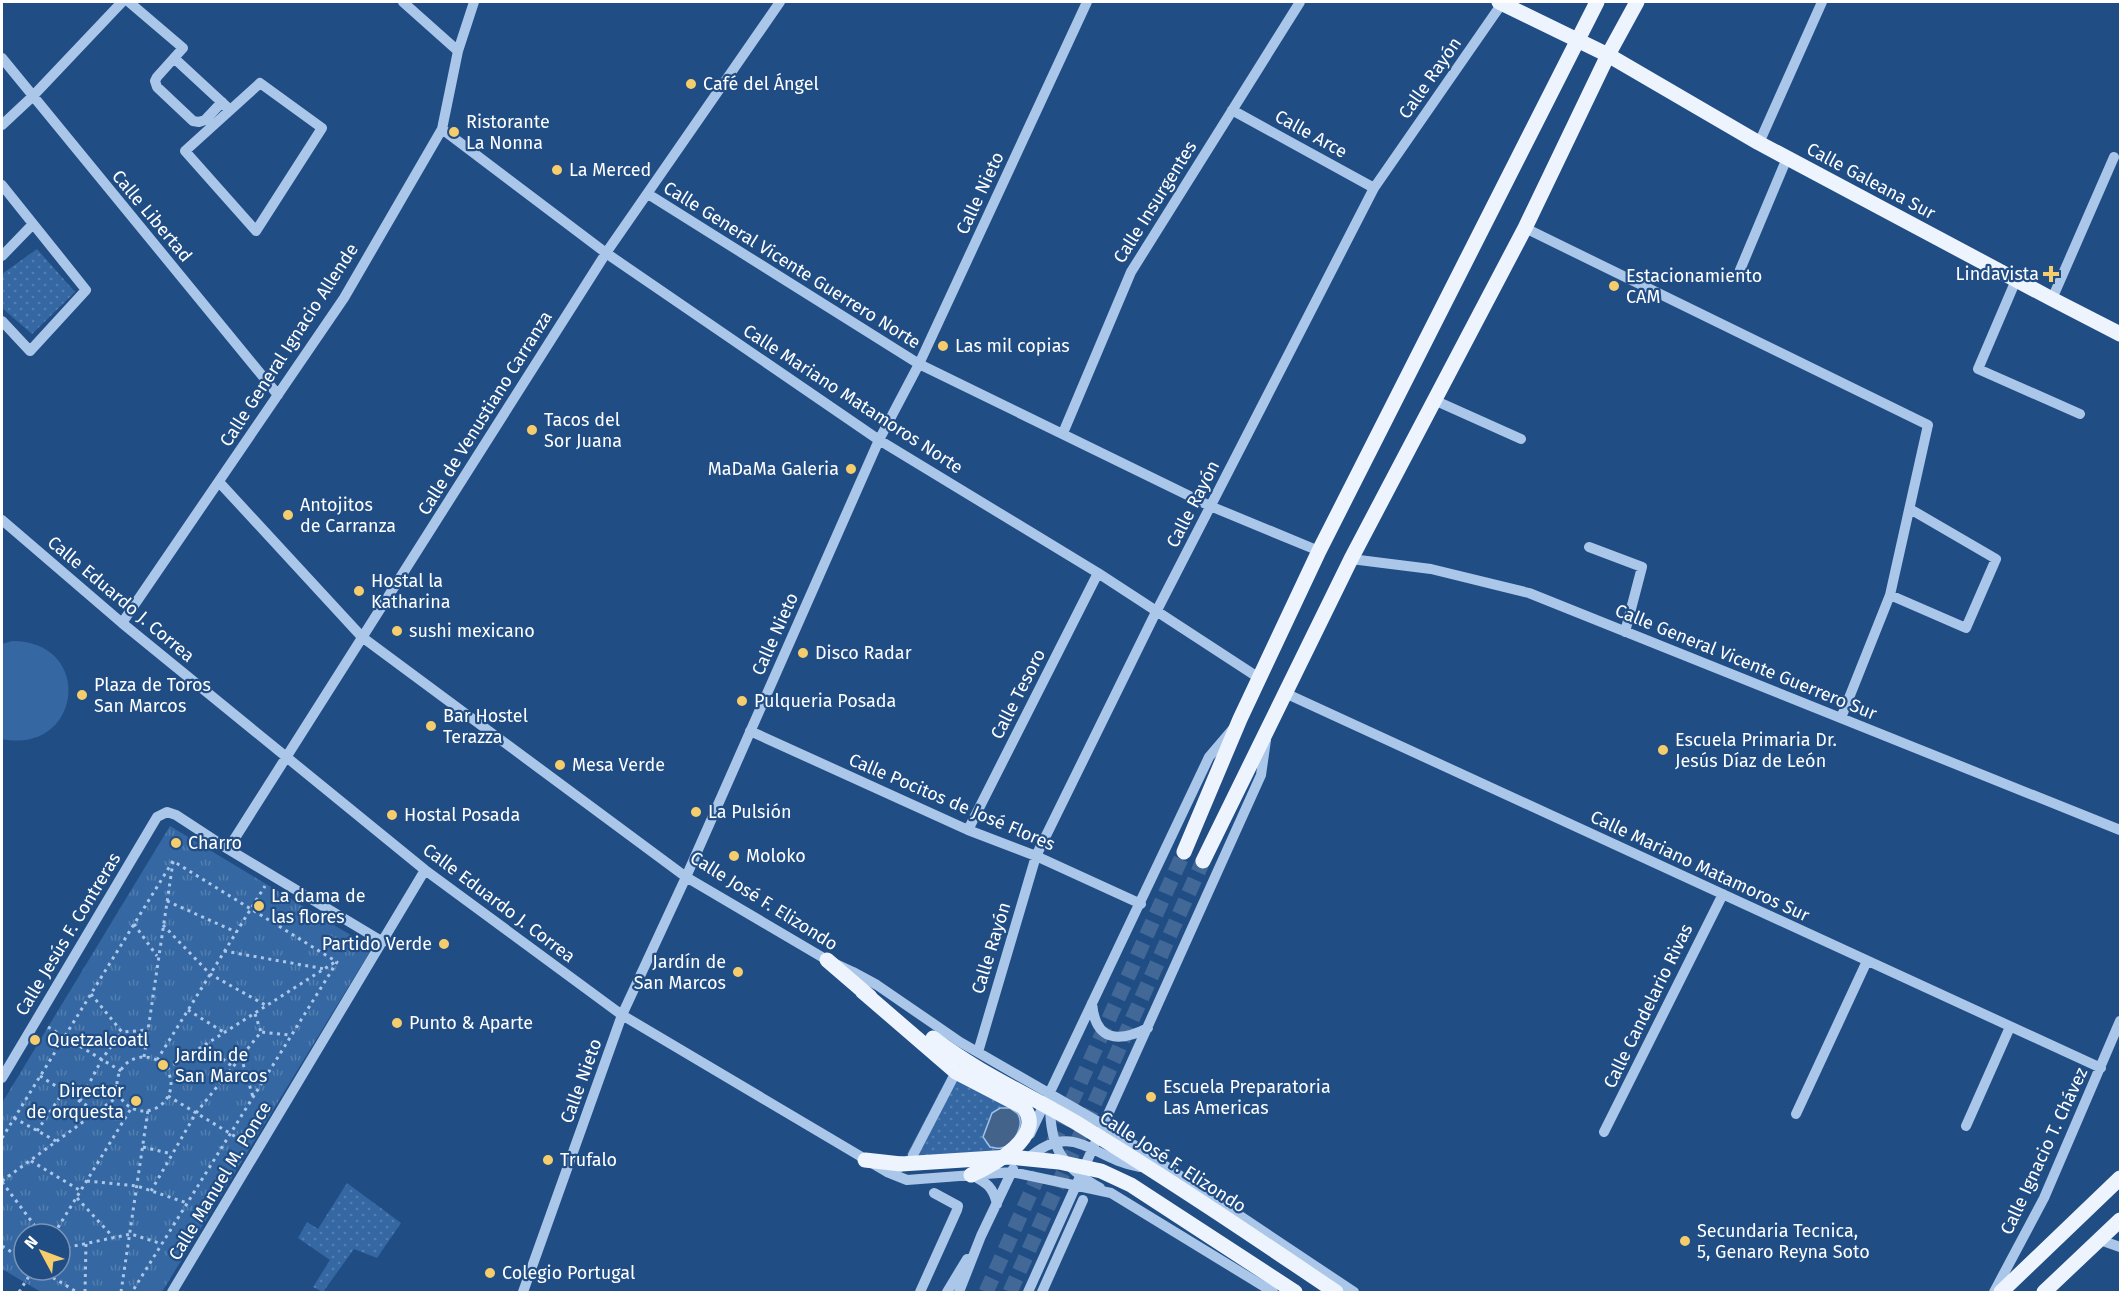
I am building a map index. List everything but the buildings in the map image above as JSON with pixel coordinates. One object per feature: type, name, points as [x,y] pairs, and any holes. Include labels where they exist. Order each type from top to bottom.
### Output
[{"type":"main road","name":"Calle Galeana Sur","points":[[1501,2],[1608,55],[1759,143],[2121,334]]},
{"type":"main road","points":[[1184,852],[1240,719],[1319,552],[1597,2]]},
{"type":"main road","points":[[1203,861],[1351,559],[1525,228],[1608,55],[1637,2]]},
{"type":"main road","name":"Calle José F. Elizondo","points":[[826,960],[862,991],[960,1058],[1074,1122],[1205,1204],[1336,1293]]},
{"type":"main road","points":[[862,991],[956,1072],[1023,1107],[1029,1113],[1030,1121],[1023,1138],[1013,1149],[986,1168],[971,1175]]},
{"type":"main road","points":[[864,1160],[1010,1157],[1059,1162],[1101,1171],[1131,1185],[1295,1293]]},
{"type":"main road","points":[[2001,1293],[2121,1178]]},
{"type":"main road","points":[[2044,1293],[2121,1220]]},
{"type":"street","points":[[2,125],[32,97],[122,2]]},
{"type":"street","points":[[129,2],[183,48],[155,81],[157,87],[193,121],[205,120],[260,83],[322,128],[256,231],[185,151],[226,106]]},
{"type":"street","points":[[403,2],[458,51]]},
{"type":"street","name":"Calle General Ignacio Allende","points":[[122,623],[344,298],[442,129],[458,51],[474,2]]},
{"type":"street","name":"Calle de Venustiano Carranza","points":[[228,849],[606,253],[780,2]]},
{"type":"street","name":"Calle Nieto","points":[[523,1293],[622,1015],[687,877],[879,440],[919,364],[1087,2]]},
{"type":"street","name":"Calle Insurgentes","points":[[1063,433],[1131,272],[1300,2]]},
{"type":"street","name":"Calle Rayón","points":[[978,1052],[1036,856],[1157,612],[1374,188],[1501,2]]},
{"type":"street","points":[[1759,143],[1822,2]]},
{"type":"street","name":"Calle Libertad","points":[[2,58],[278,394]]},
{"type":"street","points":[[174,58],[226,106]]},
{"type":"street","name":"Calle Arce","points":[[1232,110],[1374,188]]},
{"type":"street","name":"Calle Mariano Matamoros Norte","points":[[442,129],[606,253],[879,440],[1098,573],[1259,678]]},
{"type":"street","points":[[2052,299],[2114,157]]},
{"type":"street","points":[[1740,270],[1787,158]]},
{"type":"street","points":[[2,185],[86,290],[30,351],[2,321]]},
{"type":"street","name":"Calle General Vicente Guerrero Norte","points":[[648,194],[919,364]]},
{"type":"street","points":[[2,256],[33,224]]},
{"type":"street","points":[[1525,228],[1928,425],[1890,595],[1841,718]]},
{"type":"street","points":[[2016,280],[1978,369],[2080,414]]},
{"type":"street","points":[[919,364],[1210,506],[1319,552]]},
{"type":"street","points":[[1434,400],[1521,439]]},
{"type":"street","name":"Calle José F. Elizondo","points":[[219,482],[362,637],[687,877],[826,960]]},
{"type":"street","points":[[1890,595],[1966,628],[1996,559],[1910,509]]},
{"type":"street","name":"Calle Eduardo J. Correa","points":[[2,520],[122,623],[425,870],[622,1015],[864,1160],[908,1180],[1012,1172],[1078,1181],[1111,1193]]},
{"type":"street","points":[[1589,548],[1642,567],[1625,632]]},
{"type":"street","name":"Calle General Vicente Guerrero Sur","points":[[1351,559],[1431,569],[1529,593],[2121,830]]},
{"type":"street","name":"Calle Tesoro","points":[[968,830],[1098,573]]},
{"type":"street","name":"Calle Mariano Matamoros Sur","points":[[1285,693],[2101,1068]]},
{"type":"street","points":[[947,1293],[997,1204],[1209,757],[1240,719]]},
{"type":"street","points":[[1028,1293],[1261,775],[1268,728]]},
{"type":"street","name":"Calle Pocitos de José Flores","points":[[750,731],[968,830],[1036,856],[1141,904]]},
{"type":"street","name":"Calle Jesús F. Contreras","points":[[2,1078],[157,817],[167,812],[176,815],[228,849]]},
{"type":"street","points":[[228,849],[383,942]]},
{"type":"street","name":"Calle Manuel M. Ponce","points":[[171,1293],[425,870]]},
{"type":"street","name":"Calle Candelario Rivas","points":[[1604,1132],[1723,894]]},
{"type":"street","points":[[826,960],[877,985],[978,1052],[1104,1125],[1354,1293]]},
{"type":"street","points":[[1796,1114],[1867,961]]},
{"type":"street","points":[[1092,1002],[1096,1024],[1110,1036],[1128,1036],[1148,1028]]},
{"type":"street","name":"Calle Ignacio T. Chávez","points":[[1994,1293],[2044,1198],[2121,1021]]},
{"type":"street","points":[[1966,1126],[2010,1027]]},
{"type":"street","points":[[907,1159],[956,1072]]},
{"type":"street","points":[[1050,1094],[1050,1130],[1054,1142],[1078,1181]]},
{"type":"street","points":[[1012,1172],[1030,1156],[1054,1142],[1072,1141],[1133,1166],[1177,1173]]},
{"type":"street","points":[[971,1175],[987,1183],[994,1191],[997,1204]]},
{"type":"street","points":[[920,1293],[958,1206],[934,1193]]},
{"type":"street","points":[[1064,1212],[1083,1200],[1111,1193],[1273,1293]]},
{"type":"street","points":[[1042,1293],[1083,1200]]},
{"type":"street","points":[[959,1293],[981,1236]]},
{"type":"street","points":[[2100,1240],[2121,1247]]},
{"type":"path","points":[[144,1057],[173,861]]},
{"type":"path","points":[[173,861],[337,962]]},
{"type":"path","points":[[2,1138],[173,861]]},
{"type":"path","points":[[157,1060],[271,875]]},
{"type":"path","points":[[167,901],[236,932]]},
{"type":"path","points":[[134,924],[158,958]]},
{"type":"path","points":[[163,925],[210,974],[267,1006]]},
{"type":"path","points":[[224,951],[325,969]]},
{"type":"path","points":[[167,1069],[337,962]]},
{"type":"path","points":[[132,1293],[337,962]]},
{"type":"path","points":[[91,994],[122,1032]]},
{"type":"path","points":[[188,1010],[225,1033]]},
{"type":"path","points":[[255,1014],[261,1032]]},
{"type":"path","points":[[36,1020],[121,1071]]},
{"type":"path","points":[[80,1101],[102,1059],[122,1032],[148,1030]]},
{"type":"path","points":[[261,1032],[291,1036]]},
{"type":"path","points":[[151,1191],[196,1113],[261,1032]]},
{"type":"path","points":[[205,1045],[233,1067]]},
{"type":"path","points":[[144,1057],[157,1060],[167,1069],[171,1078],[168,1095],[156,1107],[148,1110],[132,1107],[120,1095],[118,1078],[127,1063],[135,1058],[144,1057]]},
{"type":"path","points":[[241,1057],[253,1097]]},
{"type":"path","points":[[40,1076],[97,1112]]},
{"type":"path","points":[[37,1131],[64,1091]]},
{"type":"path","points":[[32,1222],[2,1181],[120,1095]]},
{"type":"path","points":[[168,1095],[258,1150]]},
{"type":"path","points":[[61,1222],[132,1107]]},
{"type":"path","points":[[121,1293],[148,1110]]},
{"type":"path","points":[[14,1118],[56,1141]]},
{"type":"path","points":[[143,1147],[172,1154]]},
{"type":"path","points":[[30,1161],[81,1191]]},
{"type":"path","points":[[87,1181],[137,1186],[187,1203]]},
{"type":"path","points":[[76,1198],[114,1238]]},
{"type":"path","points":[[72,1247],[130,1234],[162,1244]]},
{"type":"path","points":[[86,1244],[86,1293]]},
{"type":"path","points":[[59,1282],[77,1293]]},
{"type":"green space","points":[[37,249],[75,292],[32,334],[2,308],[2,274]]},
{"type":"green space","points":[[12,641],[39,646],[57,659],[66,676],[68,696],[62,715],[49,730],[29,739],[2,739],[2,644]]},
{"type":"green space","name":"Jardin de San Marcos","points":[[170,826],[372,948],[162,1292],[41,1292],[24,1282],[72,1282],[72,1222],[12,1222],[12,1275],[2,1269],[2,1103]]},
{"type":"green space","points":[[949,1074],[1019,1111],[1024,1119],[1023,1131],[999,1153],[905,1158]]},
{"type":"green space","points":[[347,1183],[401,1223],[377,1258],[354,1249],[323,1292],[313,1287],[330,1260],[298,1238],[307,1222],[318,1229]]},
{"type":"shaded area","points":[[1000,1108],[1010,1108],[1017,1113],[1020,1119],[1019,1130],[1010,1144],[998,1148],[990,1147],[983,1137],[992,1113]]},
{"type":"tunnel","points":[[986,1292],[1184,852]]},
{"type":"tunnel","points":[[1010,1292],[1203,861]]},
{"type":"place","name":"Café del Ángel","points":[[691,84]]},
{"type":"place","name":"Ristorante La Nonna","points":[[454,132]]},
{"type":"place","name":"La Merced","points":[[557,170]]},
{"type":"place","name":"Lindavista","points":[[2051,274]]},
{"type":"place","name":"Estacionamiento CAM","points":[[1614,286]]},
{"type":"place","name":"Las mil copias","points":[[943,346]]},
{"type":"place","name":"Tacos del Sor Juana","points":[[532,430]]},
{"type":"place","name":"MaDaMa Galeria","points":[[851,469]]},
{"type":"place","name":"Antojitos de Carranza","points":[[288,515]]},
{"type":"place","name":"Hostal la Katharina","points":[[359,591]]},
{"type":"place","name":"sushi mexicano","points":[[397,631]]},
{"type":"place","name":"Disco Radar","points":[[803,653]]},
{"type":"place","name":"Plaza de Toros San Marcos","points":[[82,695]]},
{"type":"place","name":"Pulqueria Posada","points":[[742,701]]},
{"type":"place","name":"Bar Hostel Terazza","points":[[431,726]]},
{"type":"place","name":"Escuela Primaria Dr. Jesús Díaz de León","points":[[1663,750]]},
{"type":"place","name":"Mesa Verde","points":[[560,765]]},
{"type":"place","name":"La Pulsión","points":[[696,812]]},
{"type":"place","name":"Hostal Posada","points":[[392,815]]},
{"type":"place","name":"Charro","points":[[176,843]]},
{"type":"place","name":"Moloko","points":[[734,856]]},
{"type":"place","name":"La dama de las flores","points":[[259,906]]},
{"type":"place","name":"Partido Verde","points":[[444,944]]},
{"type":"place","name":"Jardín de San Marcos","points":[[738,972]]},
{"type":"place","name":"Punto & Aparte","points":[[397,1023]]},
{"type":"place","name":"Quetzalcoatl","points":[[35,1040]]},
{"type":"place","name":"Jardin de San Marcos","points":[[163,1065]]},
{"type":"place","name":"Escuela Preparatoria Las Americas","points":[[1151,1097]]},
{"type":"place","name":"Director de orquesta","points":[[136,1101]]},
{"type":"place","name":"Trufalo","points":[[548,1160]]},
{"type":"place","name":"Secundaria Tecnica, 5, Genaro Reyna Soto","points":[[1685,1241]]},
{"type":"place","name":"Colegio Portugal","points":[[490,1273]]}]
